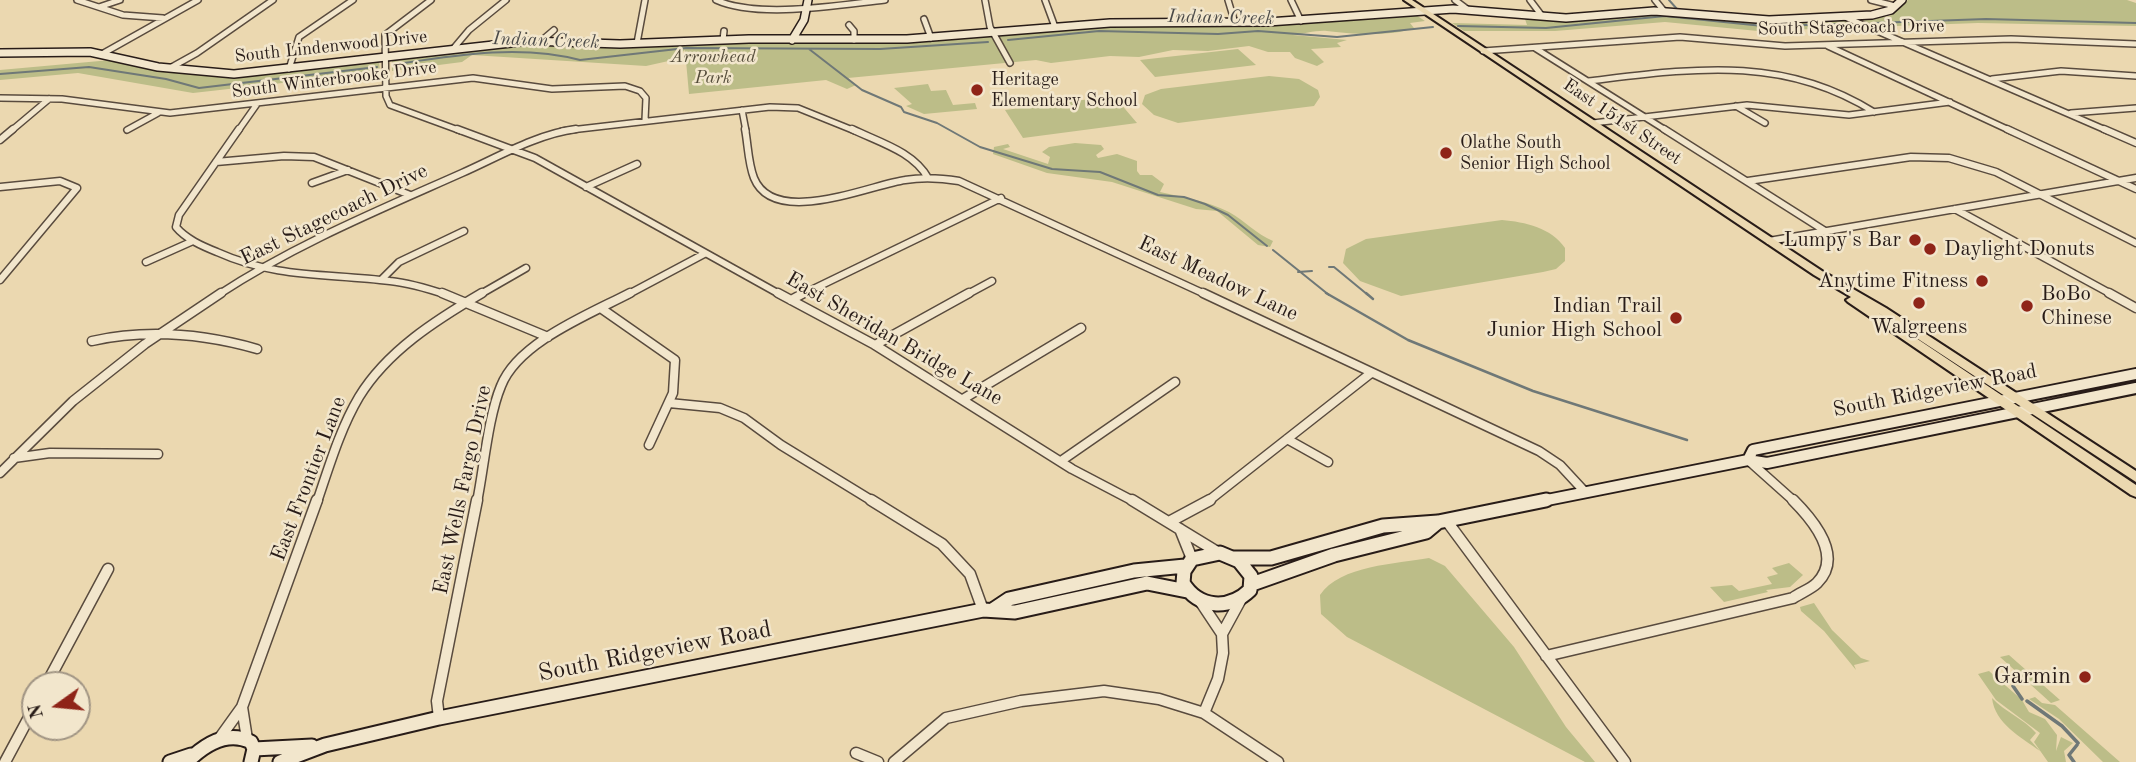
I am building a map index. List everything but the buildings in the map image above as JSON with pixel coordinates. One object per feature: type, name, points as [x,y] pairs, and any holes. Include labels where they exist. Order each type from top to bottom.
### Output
[{"type":"main road","name":"East 151st Street","points":[[1407,0],[1818,273],[1882,310],[2136,492]]},
{"type":"main road","name":"East 151st Street","points":[[1818,273],[1868,312],[1999,401],[2032,408],[2136,477]]},
{"type":"street","points":[[77,0],[131,17],[163,18]]},
{"type":"street","points":[[99,7],[121,0]]},
{"type":"street","points":[[102,54],[198,0]]},
{"type":"street","points":[[170,68],[202,53],[236,22],[273,0]]},
{"type":"street","points":[[289,69],[299,37],[353,0]]},
{"type":"street","points":[[387,87],[386,32],[430,0]]},
{"type":"street","points":[[453,49],[469,30],[506,0]]},
{"type":"street","points":[[637,43],[645,0]]},
{"type":"street","points":[[716,0],[733,7],[885,0]]},
{"type":"street","points":[[985,0],[988,20],[1010,63]]},
{"type":"street","points":[[1045,0],[1055,27]]},
{"type":"street","points":[[1228,0],[1235,23]]},
{"type":"street","points":[[1291,0],[1301,20]]},
{"type":"street","points":[[1455,0],[1466,9]]},
{"type":"street","points":[[1530,0],[1542,16]]},
{"type":"street","points":[[1655,0],[1664,11]]},
{"type":"street","points":[[1871,0],[1895,6]]},
{"type":"street","name":"South Lindenwood Drive","points":[[0,53],[50,51],[102,54],[170,68],[234,74],[541,41],[637,43],[930,38],[1110,23],[1235,23],[1466,9],[1578,18],[1664,11],[1754,20],[1883,13],[1902,0]]},
{"type":"street","points":[[792,40],[808,3]]},
{"type":"street","points":[[1845,17],[2136,144]]},
{"type":"street","points":[[924,19],[930,38]]},
{"type":"street","points":[[849,26],[854,31],[854,40]]},
{"type":"street","points":[[541,41],[554,30]]},
{"type":"street","points":[[723,40],[724,31]]},
{"type":"street","name":"South Stagecoach Drive","points":[[1483,51],[1680,37],[1773,45],[2011,40],[2136,44]]},
{"type":"street","points":[[1825,44],[2136,189]]},
{"type":"street","points":[[1534,48],[1825,231]]},
{"type":"street","points":[[1588,81],[1700,69],[1740,70],[1821,85],[1874,112]]},
{"type":"street","points":[[1989,80],[2062,72],[2136,76]]},
{"type":"street","name":"South Winterbrooke Drive","points":[[0,98],[49,99],[158,113],[473,78],[542,89],[625,86],[644,94],[645,120]]},
{"type":"street","name":"East Sheridan Bridge Lane","points":[[387,87],[386,101],[394,108],[514,149],[586,187],[704,254],[875,345],[1061,461],[1220,554]]},
{"type":"street","points":[[1,139],[32,110],[49,99]]},
{"type":"street","points":[[1593,123],[1736,106],[1837,115],[1950,102]]},
{"type":"street","points":[[257,104],[176,223],[177,230],[193,241],[262,268],[302,276],[381,280],[416,286],[548,337]]},
{"type":"street","points":[[1736,106],[1765,123]]},
{"type":"street","name":"East Stagecoach Drive","points":[[0,473],[73,401],[156,335],[262,268],[410,195],[562,131],[785,107],[811,111],[908,156],[922,167],[928,178]]},
{"type":"street","points":[[2068,114],[2136,108]]},
{"type":"street","name":"East Meadow Lane","points":[[742,110],[749,160],[759,188],[780,197],[812,201],[845,197],[900,180],[928,178],[968,183],[1539,451],[1560,465],[1586,492]]},
{"type":"street","points":[[127,130],[158,113]]},
{"type":"street","points":[[216,162],[306,156],[410,195]]},
{"type":"street","points":[[1748,181],[1926,156],[1976,165],[2136,243]]},
{"type":"street","points":[[586,187],[636,164]]},
{"type":"street","points":[[312,183],[348,170]]},
{"type":"street","points":[[1769,241],[2136,177]]},
{"type":"street","points":[[0,187],[60,181],[77,188],[0,279]]},
{"type":"street","points":[[791,300],[1001,198]]},
{"type":"street","points":[[811,211],[812,201]]},
{"type":"street","points":[[1955,209],[2136,309]]},
{"type":"street","points":[[381,280],[399,262],[464,230]]},
{"type":"street","points":[[146,262],[193,241]]},
{"type":"street","name":"East Wells Fargo Drive","points":[[439,718],[437,701],[501,384],[515,363],[548,337],[704,254]]},
{"type":"street","name":"East Frontier Lane","points":[[242,707],[352,407],[363,389],[395,353],[432,324],[526,268]]},
{"type":"street","points":[[875,345],[992,281]]},
{"type":"street","points":[[602,309],[674,360],[675,380],[669,403],[649,445]]},
{"type":"street","points":[[963,399],[1081,328]]},
{"type":"street","points":[[92,341],[129,334],[156,335],[238,344],[257,349]]},
{"type":"street","points":[[1169,522],[1211,500],[1371,373]]},
{"type":"street","name":"South Ridgeview Road","points":[[1234,558],[1267,561],[1370,528],[1415,520],[1442,521],[1748,460],[1767,463],[2136,374]]},
{"type":"street","points":[[1061,461],[1175,382]]},
{"type":"street","name":"South Ridgeview Road","points":[[2032,408],[2136,388]]},
{"type":"street","name":"South Ridgeview Road","points":[[1748,460],[1755,450],[1999,401]]},
{"type":"street","points":[[669,403],[692,402],[720,408],[744,418],[781,445],[942,544],[970,574],[988,609]]},
{"type":"street","points":[[1287,439],[1328,462]]},
{"type":"street","points":[[14,458],[66,451],[124,457],[158,454]]},
{"type":"street","points":[[1546,656],[1793,598],[1815,586],[1826,569],[1828,557],[1823,535],[1809,514],[1748,460]]},
{"type":"street","points":[[1442,521],[1625,762]]},
{"type":"street","name":"South Ridgeview Road","points":[[1252,584],[1334,555],[1426,532],[1442,521]]},
{"type":"street","points":[[1180,529],[1189,563]]},
{"type":"street","points":[[1222,634],[1252,584],[1248,569],[1234,558],[1220,554],[1189,563],[1182,573],[1187,591],[1200,600],[1217,605],[1240,601]]},
{"type":"street","name":"South Ridgeview Road","points":[[325,745],[439,718],[988,609],[1010,599],[1134,571],[1189,563]]},
{"type":"street","points":[[53,671],[108,569]]},
{"type":"street","name":"South Ridgeview Road","points":[[988,609],[1015,612],[1147,583],[1187,591]]},
{"type":"street","points":[[1200,600],[1222,634],[1223,653],[1218,679],[1204,713]]},
{"type":"street","points":[[894,762],[946,719],[1021,701],[1104,691],[1159,699],[1204,713],[1278,762]]},
{"type":"street","points":[[217,741],[242,707]]},
{"type":"street","points":[[242,707],[251,750]]},
{"type":"street","points":[[5,762],[21,732]]},
{"type":"street","points":[[170,762],[190,758],[217,741],[234,737],[251,750],[325,745]]},
{"type":"street","points":[[280,762],[325,745]]},
{"type":"street","points":[[856,753],[878,762]]},
{"type":"green space","points":[[1908,0],[2127,0],[2136,3],[2136,26],[1978,23],[1758,31],[1665,22],[1555,31],[1464,31],[1452,23],[1527,25],[1524,16],[1657,13],[1848,21],[1890,16]]},
{"type":"green space","name":"Arrowhead Park","points":[[1416,15],[1425,21],[1410,23],[1414,28],[1394,33],[1323,31],[1293,35],[1347,40],[1337,43],[1341,47],[1311,49],[1324,62],[1317,66],[1295,58],[1290,52],[1268,52],[1249,46],[1208,51],[1173,50],[1139,57],[1110,56],[1051,63],[1036,60],[848,78],[856,85],[847,89],[826,80],[689,94],[685,50],[673,60],[646,66],[472,55],[462,62],[392,71],[392,61],[395,59],[514,43],[895,44],[1108,26],[1274,25]]},
{"type":"green space","points":[[1238,49],[1256,65],[1155,77],[1140,60]]},
{"type":"green space","points":[[111,60],[165,71],[229,76],[379,61],[380,72],[193,93],[78,73],[0,80],[0,70]]},
{"type":"green space","points":[[1269,76],[1299,79],[1318,90],[1320,97],[1314,106],[1178,123],[1154,115],[1142,104],[1145,95],[1161,89]]},
{"type":"green space","points":[[928,84],[931,91],[946,90],[953,105],[975,103],[977,109],[924,114],[906,106],[912,104],[894,88]]},
{"type":"green space","points":[[1114,96],[1137,123],[1023,138],[1005,110]]},
{"type":"green space","points":[[1075,143],[1101,145],[1104,149],[1096,155],[1098,158],[1117,154],[1137,161],[1140,175],[1152,175],[1164,184],[1160,192],[1203,202],[1229,212],[1273,241],[1270,247],[1258,245],[1217,211],[1196,209],[1112,182],[1047,173],[993,154],[994,147],[1008,144],[1010,147],[1003,149],[1048,164],[1050,157],[1042,152],[1049,147]]},
{"type":"green space","points":[[1502,220],[1529,224],[1553,235],[1565,248],[1565,261],[1556,269],[1543,272],[1401,296],[1360,281],[1343,263],[1346,249],[1366,239]]},
{"type":"green space","points":[[1429,558],[1445,566],[1514,647],[1566,727],[1595,762],[1585,762],[1347,637],[1321,614],[1320,595],[1341,577],[1386,564]]},
{"type":"green space","points":[[1789,563],[1803,575],[1790,587],[1766,590],[1768,592],[1724,602],[1710,587],[1732,585],[1739,591],[1772,584],[1767,577],[1778,574],[1772,568]]},
{"type":"green space","points":[[1814,603],[1832,630],[1861,658],[1870,661],[1854,665],[1856,670],[1824,631],[1801,611],[1800,607]]},
{"type":"green space","points":[[2009,655],[2060,700],[2051,703],[2000,657]]},
{"type":"green space","points":[[1989,671],[2022,700],[2029,712],[2045,719],[2057,735],[2056,751],[2061,737],[2073,743],[2064,751],[2066,762],[2048,762],[2034,742],[2040,733],[1996,700],[1978,674]]},
{"type":"green space","points":[[2035,697],[2042,703],[2055,705],[2120,762],[2103,762],[2059,719],[2029,699]]},
{"type":"green space","points":[[1992,698],[2036,733],[2030,740],[2040,751],[2003,723]]},
{"type":"waterway","points":[[1669,0],[1677,9]]},
{"type":"waterway","name":"Indian Creek","points":[[1458,26],[1546,28],[1665,16],[1763,26],[1849,24]]},
{"type":"waterway","name":"Indian Creek","points":[[1873,23],[1986,19],[2136,23]]},
{"type":"waterway","name":"Indian Creek","points":[[1008,40],[1099,31],[1218,34],[1258,31],[1337,37],[1433,27]]},
{"type":"waterway","name":"Indian Creek","points":[[397,64],[442,57],[512,52],[558,55],[580,60],[686,48],[880,49],[988,42]]},
{"type":"waterway","points":[[809,49],[862,90],[901,107],[904,112],[937,123],[980,147],[1052,169],[1100,172],[1158,195],[1184,197],[1205,204],[1228,215],[1267,246]]},
{"type":"waterway","name":"Indian Creek","points":[[0,74],[89,67],[166,79],[199,88],[377,67]]},
{"type":"waterway","points":[[1273,250],[1300,272]]},
{"type":"waterway","points":[[1329,267],[1334,267],[1368,295]]},
{"type":"waterway","points":[[1300,272],[1312,271]]},
{"type":"waterway","points":[[1300,272],[1328,294]]},
{"type":"waterway","points":[[1366,293],[1373,299]]},
{"type":"waterway","points":[[1328,294],[1408,340],[1533,391],[1687,440]]},
{"type":"waterway","points":[[2013,686],[2022,699]]},
{"type":"waterway","points":[[2027,701],[2062,726],[2078,743]]},
{"type":"waterway","points":[[2074,762],[2069,755],[2077,745]]},
{"type":"place","name":"Heritage Elementary School","points":[[977,90]]},
{"type":"place","name":"Olathe South Senior High School","points":[[1446,153]]},
{"type":"place","name":"Lumpy's Bar","points":[[1915,240]]},
{"type":"place","name":"Daylight Donuts","points":[[1930,249]]},
{"type":"place","name":"Anytime Fitness","points":[[1982,281]]},
{"type":"place","name":"Walgreens","points":[[1919,303]]},
{"type":"place","name":"BoBo Chinese","points":[[2027,306]]},
{"type":"place","name":"Indian Trail Junior High School","points":[[1676,318]]},
{"type":"place","name":"Garmin","points":[[2085,677]]}]
